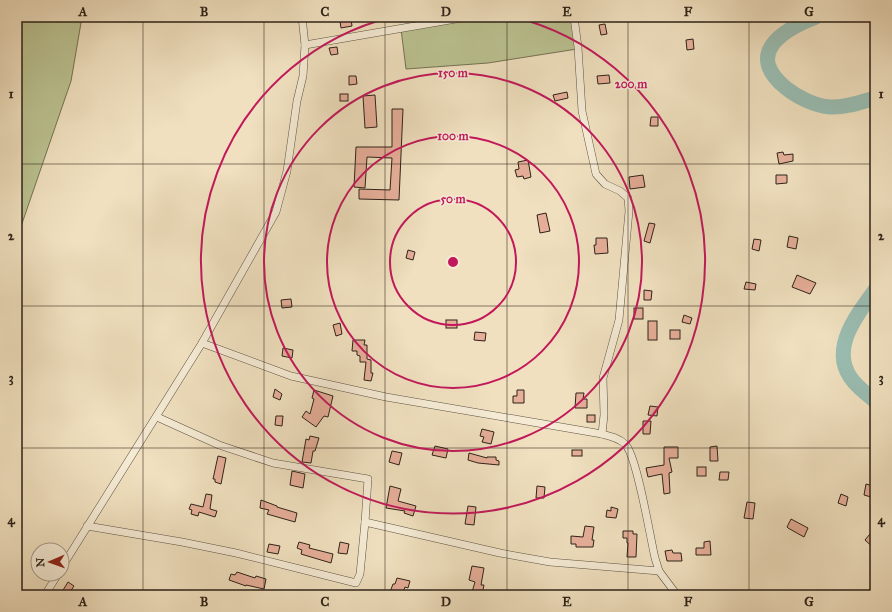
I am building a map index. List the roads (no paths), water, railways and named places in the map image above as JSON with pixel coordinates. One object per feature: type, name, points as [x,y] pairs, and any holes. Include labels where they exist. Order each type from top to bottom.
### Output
[{"type":"street","points":[[70,554],[202,343],[276,212],[287,171],[297,102],[303,76],[305,45],[302,17]]},
{"type":"street","points":[[305,45],[468,17]]},
{"type":"street","points":[[574,17],[578,47],[582,111],[596,174],[606,184],[620,191],[628,198],[629,211],[619,320],[603,378],[604,414],[602,434]]},
{"type":"street","points":[[202,343],[298,378],[386,397],[602,434],[618,439],[626,445],[634,461],[659,572],[677,595]]},
{"type":"street","points":[[87,526],[236,553],[356,583],[360,574],[368,479],[273,463],[219,444],[157,417]]},
{"type":"street","points":[[365,522],[550,562],[659,572]]},
{"type":"street","points":[[44,595],[53,582]]},
{"type":"waterway","points":[[816,17],[791,29],[780,36],[772,45],[768,54],[768,64],[774,76],[795,95],[812,103],[824,106],[847,106],[875,98]]},
{"type":"waterway","points":[[875,290],[853,322],[844,346],[843,358],[846,370],[854,382],[861,390],[875,401]]}]
